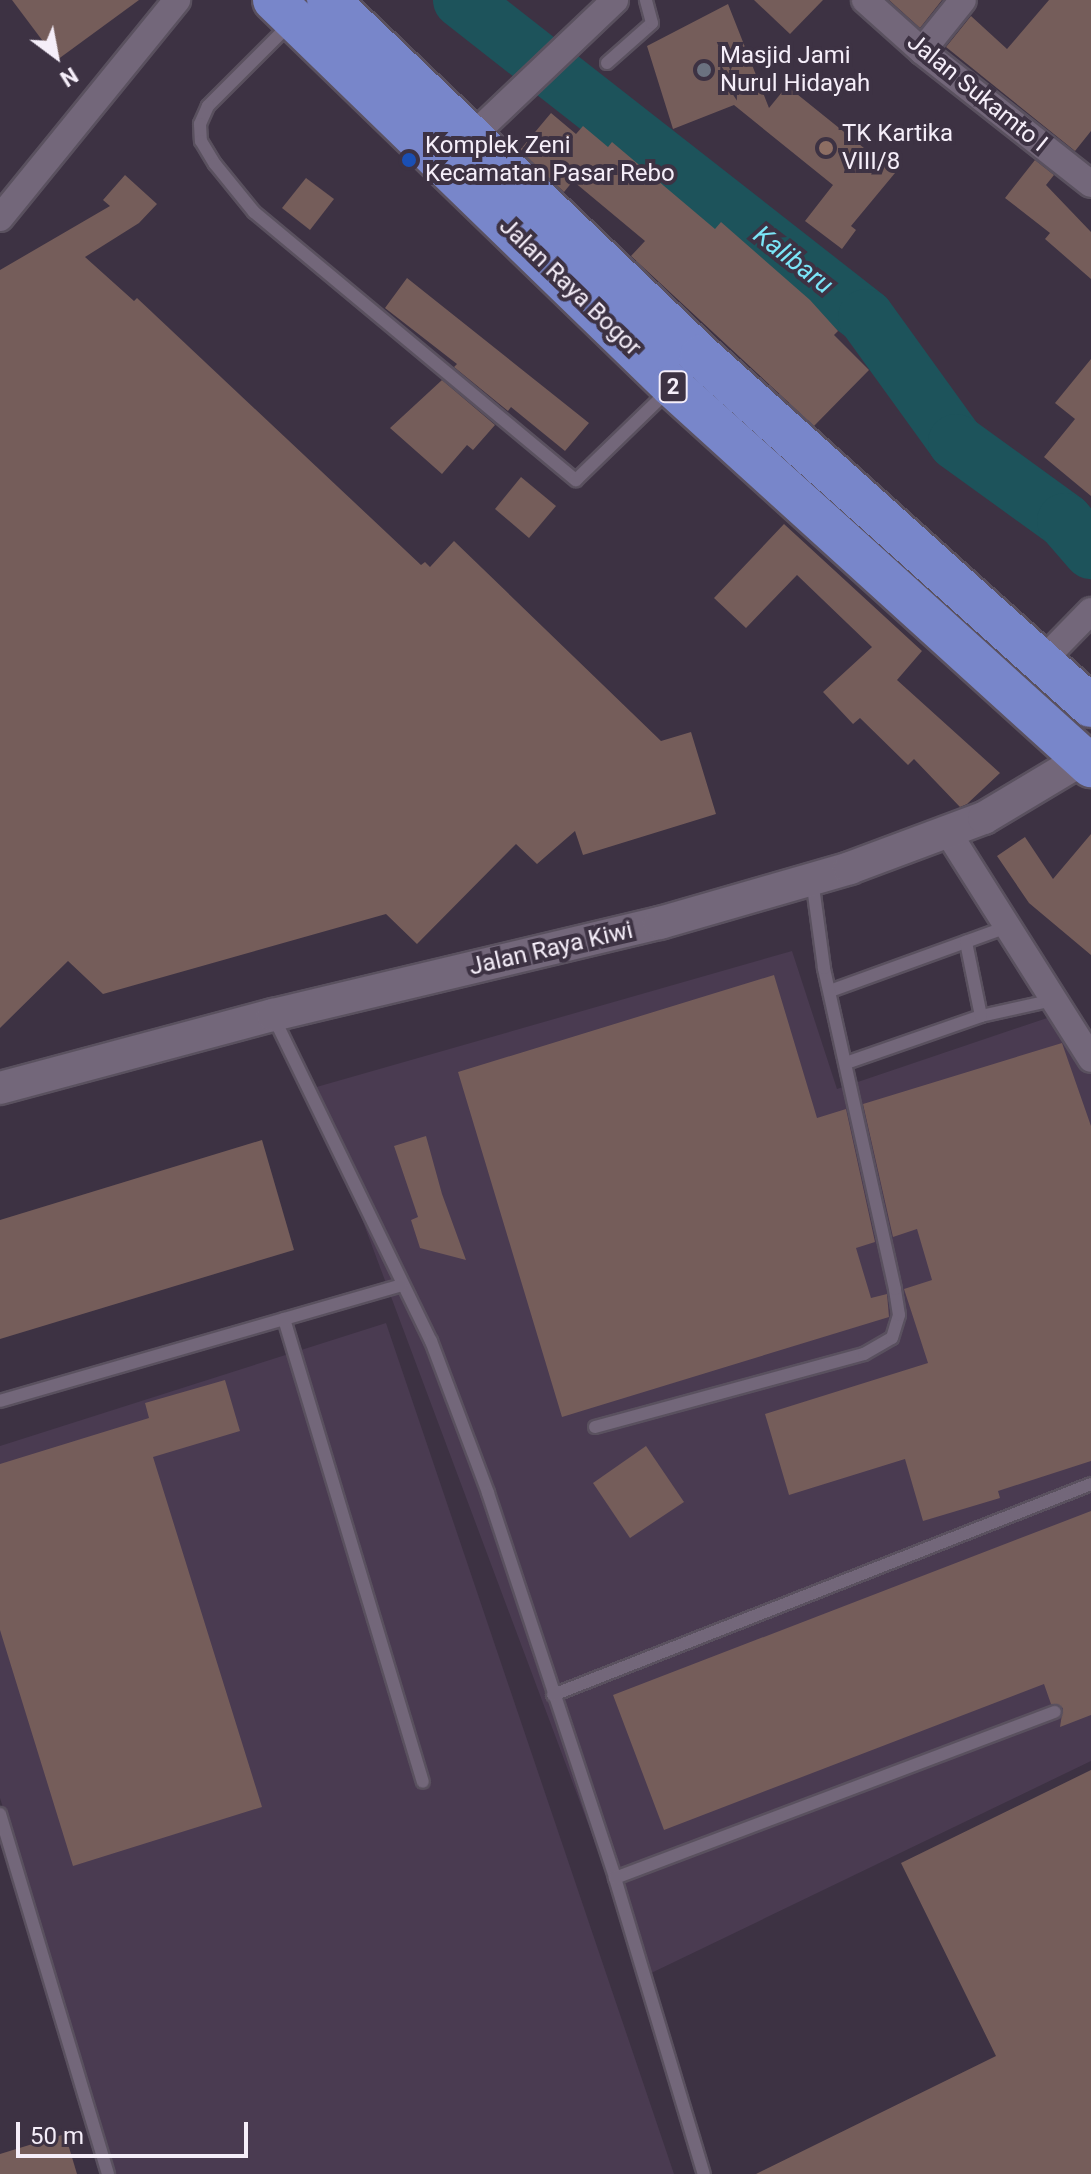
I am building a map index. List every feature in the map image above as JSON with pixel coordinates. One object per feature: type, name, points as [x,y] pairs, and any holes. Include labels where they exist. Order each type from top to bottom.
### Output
[{"type":"highway","name":"Jalan Raya Bogor","points":[[299,7],[687,371],[1089,760]]},
{"type":"highway","name":"Jalan Raya Bogor","points":[[687,371],[1042,661],[1091,706]]},
{"type":"street","points":[[0,218],[177,0]]},
{"type":"street","points":[[456,151],[615,0]]},
{"type":"street","name":"Jalan Sukamto I","points":[[865,0],[922,51],[1091,184]]},
{"type":"street","points":[[922,51],[963,0]]},
{"type":"street","points":[[1042,661],[1091,611]]},
{"type":"street","name":"Jalan Raya Kiwi","points":[[0,1088],[273,1015],[660,923],[812,878],[949,834],[1089,760]]},
{"type":"street","points":[[949,834],[1091,1059]]},
{"type":"lane","points":[[607,63],[652,23],[646,0]]},
{"type":"lane","points":[[299,7],[208,106],[200,124],[201,141],[215,164],[254,212],[576,480],[687,371]]},
{"type":"lane","points":[[595,1427],[864,1354],[892,1338],[899,1315],[895,1289],[830,991],[812,878]]},
{"type":"lane","points":[[830,991],[1007,927]]},
{"type":"lane","points":[[966,942],[981,1016]]},
{"type":"lane","points":[[846,1063],[981,1016],[1053,1000]]},
{"type":"lane","points":[[273,1015],[401,1285],[431,1341],[488,1493],[615,1878],[704,2174]]},
{"type":"lane","points":[[0,1401],[401,1285]]},
{"type":"lane","points":[[284,1319],[423,1782]]},
{"type":"lane","points":[[553,1695],[1091,1484]]},
{"type":"lane","points":[[615,1878],[1055,1712]]},
{"type":"lane","points":[[0,1814],[108,2174]]},
{"type":"shaded area","points":[[792,951],[837,1089],[1053,1016],[1091,1070],[1091,1761],[645,1976],[313,1088]]},
{"type":"shaded area","points":[[386,1323],[674,2174],[116,2174],[0,1798],[0,1446]]},
{"type":"building","points":[[12,0],[139,0],[57,60]]},
{"type":"building","points":[[754,0],[823,0],[790,34]]},
{"type":"building","points":[[889,0],[942,0],[920,28]]},
{"type":"building","points":[[1049,0],[1091,0],[1091,131],[1075,151],[946,47],[971,16],[1007,49]]},
{"type":"building","points":[[728,4],[769,108],[787,86],[895,173],[851,226],[856,230],[842,249],[805,221],[833,185],[734,105],[673,129],[647,46]]},
{"type":"building","points":[[551,113],[576,134],[583,126],[608,147],[612,142],[715,229],[721,222],[810,300],[838,331],[834,335],[869,370],[814,426],[631,256],[645,241],[573,181],[564,192],[520,150]]},
{"type":"building","points":[[1035,160],[1054,175],[1046,185],[1091,232],[1091,279],[1045,239],[1050,233],[1005,198]]},
{"type":"building","points":[[125,175],[157,204],[139,223],[85,257],[134,301],[137,298],[421,565],[425,562],[430,567],[454,541],[661,741],[691,732],[716,814],[583,855],[575,831],[537,864],[516,844],[417,944],[386,914],[103,994],[68,961],[0,1028],[0,270],[110,206],[103,200]]},
{"type":"building","points":[[306,178],[334,199],[310,230],[282,208]]},
{"type":"building","points":[[407,278],[589,423],[565,451],[511,407],[508,411],[454,367],[457,364],[385,308]]},
{"type":"building","points":[[1091,359],[1091,496],[1044,457],[1075,419],[1055,403]]},
{"type":"building","points":[[442,380],[495,425],[473,450],[467,445],[442,474],[390,428]]},
{"type":"building","points":[[521,477],[556,506],[529,538],[495,509]]},
{"type":"building","points":[[784,524],[922,651],[897,680],[1000,773],[967,804],[960,807],[914,759],[908,765],[860,718],[853,724],[823,692],[872,647],[797,575],[746,628],[714,598]]},
{"type":"building","points":[[1091,834],[1091,955],[1029,903],[997,856],[1025,837],[1053,879]]},
{"type":"building","points":[[774,975],[817,1118],[846,1109],[875,1242],[856,1248],[871,1298],[887,1294],[889,1317],[562,1417],[458,1072]]},
{"type":"building","points":[[1062,1043],[1091,1126],[1091,1461],[998,1491],[1000,1498],[923,1521],[905,1459],[789,1495],[765,1414],[928,1363],[904,1289],[932,1280],[917,1229],[893,1237],[863,1104]]},
{"type":"building","points":[[426,1136],[442,1194],[466,1260],[420,1248],[411,1220],[418,1217],[394,1146]]},
{"type":"building","points":[[262,1140],[294,1250],[0,1339],[0,1220]]},
{"type":"building","points":[[225,1380],[240,1431],[153,1457],[262,1807],[73,1866],[0,1630],[0,1464],[149,1418],[145,1403]]},
{"type":"building","points":[[646,1446],[684,1502],[630,1538],[593,1483]]},
{"type":"building","points":[[1091,1511],[1091,1715],[1060,1727],[1063,1708],[1051,1704],[1044,1684],[664,1830],[613,1695]]},
{"type":"building","points":[[1091,1770],[1091,2174],[756,2174],[996,2056],[901,1863]]},
{"type":"building","points":[[65,2134],[77,2174],[0,2174],[0,2154]]},
{"type":"waterway","name":"Kalibaru","points":[[461,0],[866,317],[956,442],[1065,521],[1091,551]]},
{"type":"place","name":"Masjid Jami Nurul Hidayah","points":[[704,70]]},
{"type":"place","name":"TK Kartika VIII/8","points":[[826,148]]},
{"type":"place","name":"Komplek Zeni Kecamatan Pasar Rebo","points":[[409,160]]}]
